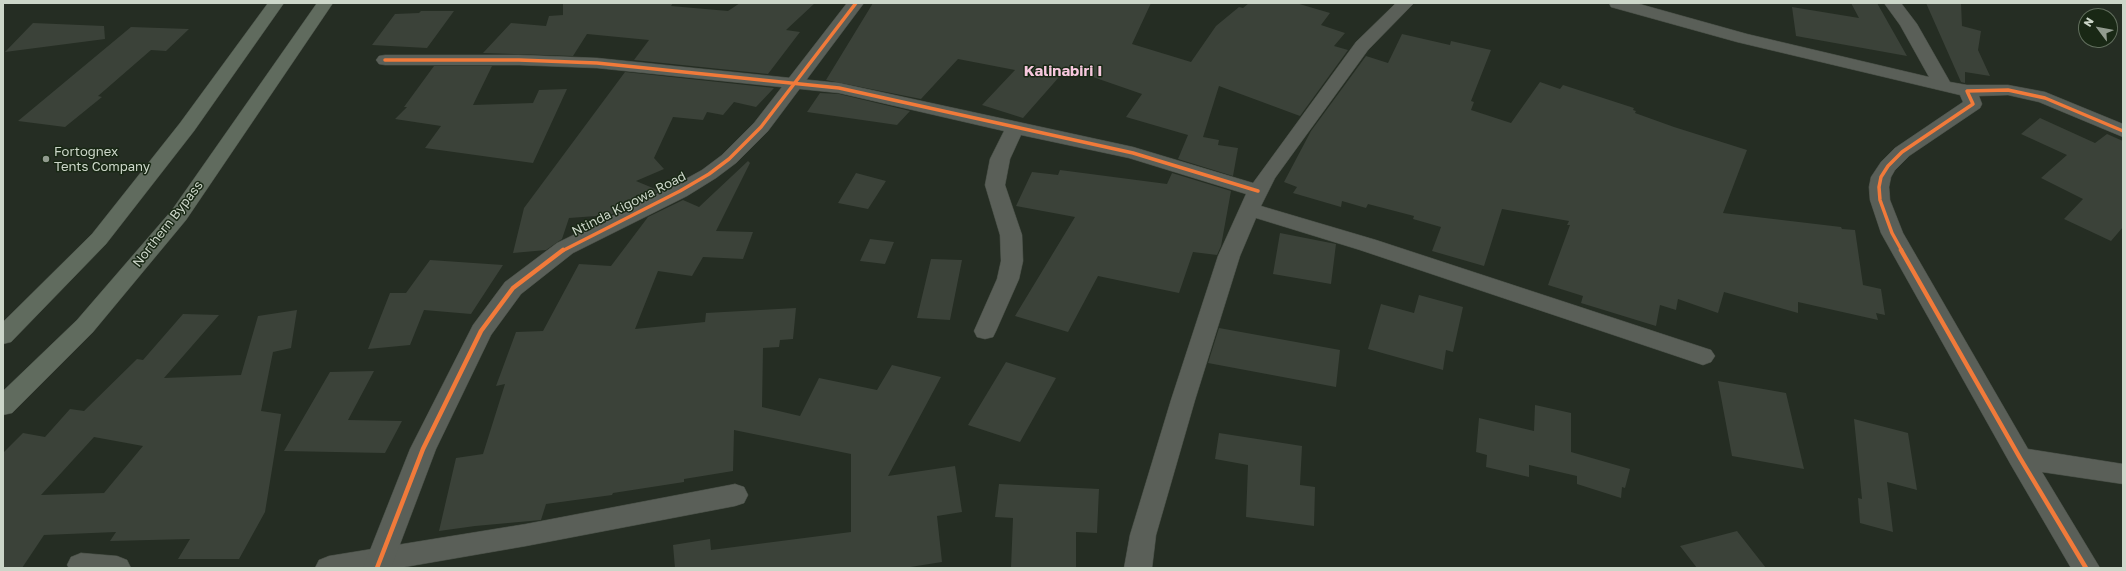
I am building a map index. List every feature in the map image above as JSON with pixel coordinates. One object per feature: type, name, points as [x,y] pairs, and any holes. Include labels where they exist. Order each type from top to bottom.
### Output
[{"type":"highway","points":[[3,336],[99,239],[187,127],[276,3]]},
{"type":"highway","name":"Northern Bypass","points":[[3,406],[85,326],[179,215],[325,3]]},
{"type":"street","name":"Ntinda Kigowa Road","points":[[378,564],[422,449],[481,331],[513,288],[565,248],[680,191],[709,174],[729,159],[761,127],[856,3]]},
{"type":"street","points":[[1138,568],[1143,535],[1182,400],[1229,256],[1254,200],[1266,176],[1362,46],[1406,3]]},
{"type":"street","points":[[1616,3],[1743,38],[1966,91],[2008,90],[2045,98],[2123,130]]},
{"type":"street","points":[[1892,3],[1908,24],[1943,85]]},
{"type":"street","points":[[385,60],[519,60],[597,63],[839,88],[1015,128],[1140,154],[1368,245],[1703,356]]},
{"type":"street","points":[[1966,91],[1973,104],[1921,138],[1902,152],[1888,166],[1881,177],[1880,200],[1885,219],[1896,240],[2020,458],[2086,568]]},
{"type":"street","points":[[985,331],[1008,279],[1012,261],[1011,235],[995,185],[1000,159],[1015,128]]},
{"type":"street","points":[[2020,458],[2123,474]]},
{"type":"street","points":[[329,568],[378,564],[736,495]]},
{"type":"street","points":[[81,565],[117,568]]},
{"type":"building","points":[[563,3],[673,3],[671,6],[728,11],[740,3],[815,3],[786,30],[800,32],[768,74],[634,60],[649,40],[587,34],[573,56],[483,53],[511,23],[546,26],[549,16],[563,15]]},
{"type":"building","points":[[873,3],[1151,3],[1132,44],[1191,62],[1216,26],[1239,7],[1243,8],[1249,3],[1296,3],[1330,13],[1321,25],[1345,33],[1334,46],[1348,50],[1300,116],[1219,86],[1203,137],[1219,140],[1218,145],[1238,148],[1233,176],[1178,159],[1188,135],[1126,117],[1142,94],[1067,68],[1023,118],[982,105],[1015,70],[958,59],[921,99],[826,80]]},
{"type":"building","points":[[1851,3],[1877,3],[1907,56],[1796,36],[1792,7],[1859,18]]},
{"type":"building","points":[[1926,3],[1961,3],[1962,26],[1981,31],[1978,50],[1990,76],[1965,72],[1965,83],[1961,82]]},
{"type":"building","points":[[421,11],[454,11],[427,48],[372,45],[395,14],[419,13]]},
{"type":"building","points":[[33,23],[104,26],[105,39],[5,52]]},
{"type":"building","points":[[131,27],[189,29],[166,51],[151,50],[98,96],[102,97],[65,127],[18,121]]},
{"type":"building","points":[[1402,34],[1450,45],[1451,41],[1491,50],[1471,101],[1474,102],[1471,110],[1511,123],[1540,82],[1560,89],[1563,85],[1634,108],[1633,110],[1636,111],[1635,113],[1674,127],[1747,150],[1723,213],[1855,230],[1863,285],[1881,289],[1885,315],[1876,313],[1878,320],[1798,302],[1798,313],[1724,292],[1718,313],[1678,299],[1676,310],[1660,305],[1656,326],[1581,303],[1583,296],[1548,285],[1570,225],[1567,225],[1569,221],[1502,209],[1484,266],[1432,251],[1441,227],[1413,219],[1414,216],[1368,204],[1366,208],[1342,201],[1341,207],[1293,193],[1297,187],[1284,182],[1311,131],[1366,56],[1388,63]]},
{"type":"building","points":[[434,66],[492,66],[473,105],[533,103],[539,90],[567,89],[533,163],[425,148],[441,126],[395,119],[407,107],[404,107]]},
{"type":"building","points":[[625,72],[774,88],[756,107],[734,102],[723,115],[707,112],[703,120],[673,117],[654,158],[664,169],[636,181],[660,191],[610,215],[569,218],[562,239],[546,250],[513,253],[524,208]]},
{"type":"building","points":[[820,93],[839,94],[910,111],[897,125],[807,112]]},
{"type":"building","points":[[2040,118],[2095,143],[2107,134],[2123,141],[2123,227],[2111,241],[2064,219],[2083,199],[2041,178],[2067,155],[2021,134]]},
{"type":"building","points":[[748,161],[750,163],[716,231],[753,232],[743,259],[703,257],[692,276],[658,271],[635,329],[705,322],[706,313],[796,308],[793,339],[780,340],[779,347],[763,348],[762,407],[800,416],[819,378],[877,390],[892,365],[941,377],[888,476],[955,466],[962,512],[937,516],[942,562],[904,568],[675,568],[673,545],[710,539],[711,550],[851,532],[851,454],[734,430],[733,471],[684,479],[684,482],[613,493],[612,495],[546,504],[541,520],[439,531],[456,458],[483,454],[505,384],[496,386],[516,332],[543,331],[579,264],[611,266],[648,217],[683,200],[699,207]]},
{"type":"building","points":[[1060,170],[1167,184],[1172,173],[1231,191],[1221,246],[1217,255],[1193,252],[1179,293],[1098,276],[1068,332],[1015,316],[1075,217],[1016,206],[1032,172],[1058,175]]},
{"type":"building","points":[[856,173],[886,181],[868,209],[838,203]]},
{"type":"building","points":[[1280,233],[1336,244],[1331,284],[1273,274]]},
{"type":"building","points":[[870,239],[894,242],[885,264],[860,261]]},
{"type":"building","points":[[931,259],[962,260],[950,320],[917,318]]},
{"type":"building","points":[[430,260],[503,265],[471,314],[424,310],[410,345],[368,349],[390,293],[406,293]]},
{"type":"building","points":[[1419,295],[1463,307],[1453,352],[1446,350],[1443,370],[1368,349],[1381,304],[1414,313]]},
{"type":"building","points":[[297,310],[291,348],[273,352],[261,411],[281,414],[265,512],[239,559],[178,559],[190,539],[110,541],[116,532],[44,535],[22,568],[3,568],[3,453],[23,433],[45,437],[70,409],[84,411],[137,359],[143,360],[183,314],[219,315],[164,378],[241,375],[258,316]],"holes":[[[94,437],[143,446],[104,493],[41,495]]]},
{"type":"building","points":[[1219,328],[1340,350],[1336,387],[1208,363]]},
{"type":"building","points":[[1006,362],[1056,378],[1020,442],[968,425]]},
{"type":"building","points":[[374,371],[348,420],[402,421],[385,453],[284,451],[330,372]]},
{"type":"building","points":[[1718,381],[1786,393],[1804,469],[1732,456]]},
{"type":"building","points":[[1535,405],[1571,413],[1571,452],[1630,469],[1625,488],[1622,487],[1621,498],[1577,484],[1577,476],[1529,465],[1529,477],[1486,467],[1487,455],[1476,452],[1479,418],[1534,431]]},
{"type":"building","points":[[1854,419],[1908,433],[1917,490],[1887,482],[1893,532],[1860,523],[1858,498],[1862,499]]},
{"type":"building","points":[[1219,433],[1302,446],[1300,485],[1315,487],[1314,526],[1246,517],[1248,465],[1215,459]]},
{"type":"building","points":[[999,484],[1099,489],[1097,533],[1076,532],[1076,568],[1011,568],[1013,518],[995,517]]},
{"type":"building","points":[[1737,531],[1766,568],[1697,568],[1680,546]]},
{"type":"cycle path","points":[[377,568],[423,449],[481,331],[513,288],[565,248],[680,191],[709,174],[729,159],[761,127],[856,3]]},
{"type":"cycle path","points":[[385,60],[519,60],[597,63],[839,88],[1133,153],[1258,191]]},
{"type":"cycle path","points":[[2086,568],[2020,458],[1892,233],[1880,200],[1879,187],[1881,177],[1888,166],[1902,152],[1973,104],[1967,91],[2008,90],[2045,98],[2123,131]]},
{"type":"place","name":"Fortognex Tents Company","points":[[46,159]]},
{"type":"district","name":"Kalinabiri I","points":[[1063,71]]}]
